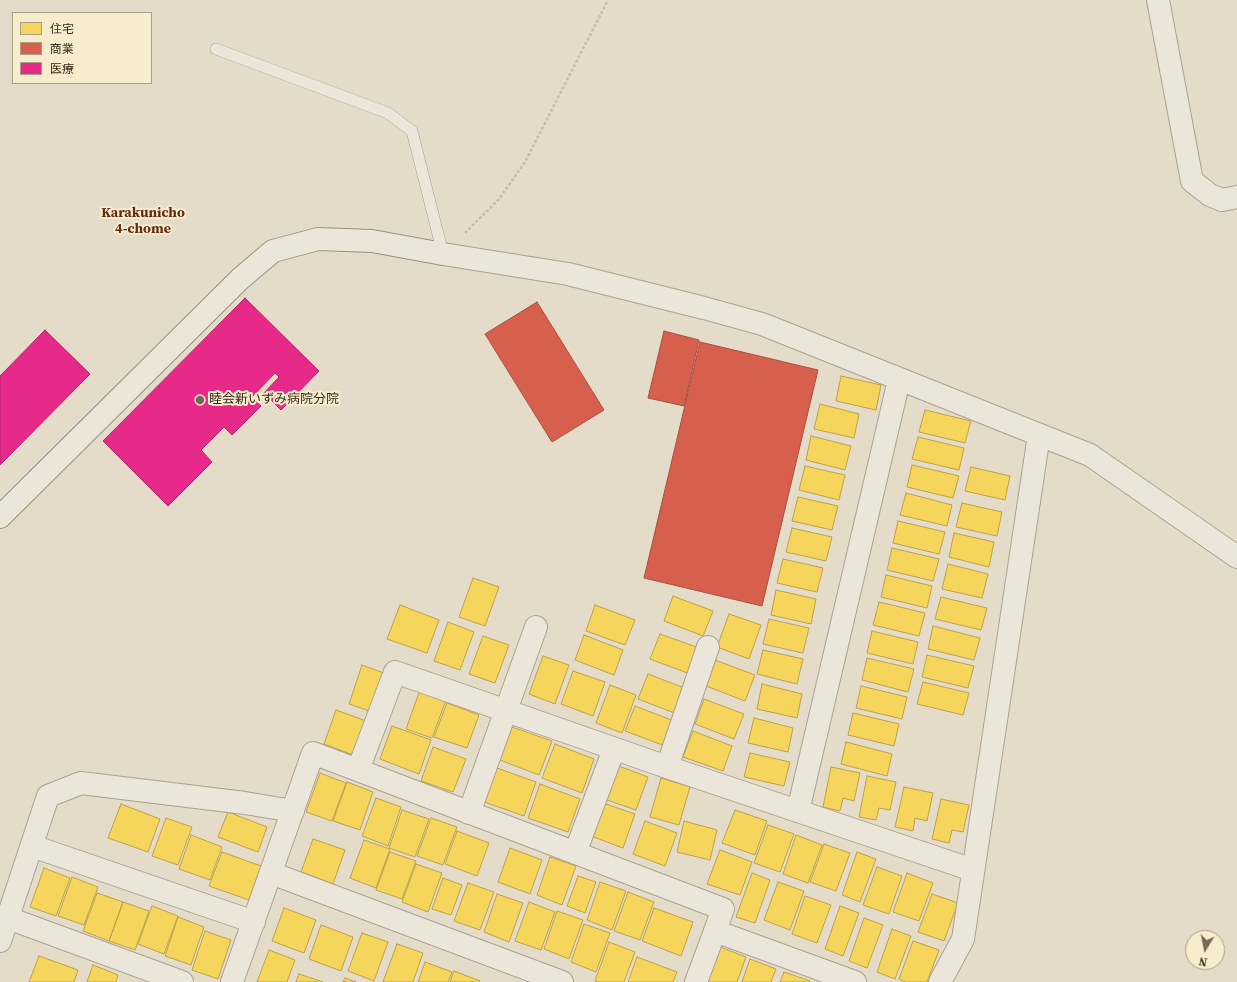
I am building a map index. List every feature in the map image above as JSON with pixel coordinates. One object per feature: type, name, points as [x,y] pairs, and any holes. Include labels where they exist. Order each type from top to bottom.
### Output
[{"type":"street","points":[[1158,0],[1192,180],[1210,195],[1222,200],[1237,197]]},
{"type":"street","points":[[0,517],[240,279],[273,251],[318,239],[372,242],[568,274],[762,324],[898,380],[1090,455],[1237,557]]},
{"type":"street","points":[[798,811],[898,380]]},
{"type":"street","points":[[940,982],[963,940],[1039,435]]},
{"type":"street","points":[[469,813],[536,627]]},
{"type":"street","points":[[666,767],[708,647]]},
{"type":"street","points":[[358,770],[395,672],[666,767],[973,870]]},
{"type":"street","points":[[575,853],[614,749]]},
{"type":"street","points":[[232,982],[313,754],[723,909],[696,982]]},
{"type":"street","points":[[0,941],[48,796],[81,783],[245,803],[293,811]]},
{"type":"street","points":[[32,846],[254,922]]},
{"type":"street","points":[[271,873],[562,982]]},
{"type":"street","points":[[8,918],[182,982]]},
{"type":"street","points":[[715,931],[855,982]]},
{"type":"lane","points":[[216,49],[388,113],[412,131],[443,254]]},
{"type":"path","points":[[443,254],[499,199],[525,162],[608,0]]},
{"type":"building: 住宅","points":[[841,376],[881,385],[876,410],[836,401]]},
{"type":"building: 住宅","points":[[820,404],[859,414],[854,438],[814,429]]},
{"type":"building: 住宅","points":[[925,410],[971,421],[965,443],[919,432]]},
{"type":"building: 住宅","points":[[811,436],[851,446],[845,470],[806,460]]},
{"type":"building: 住宅","points":[[918,437],[964,448],[959,470],[912,459]]},
{"type":"building: 住宅","points":[[912,465],[959,476],[953,498],[907,487]]},
{"type":"building: 住宅","points":[[805,466],[845,475],[839,500],[799,490]]},
{"type":"building: 住宅","points":[[971,467],[1010,476],[1005,500],[965,491]]},
{"type":"building: 住宅","points":[[906,493],[952,505],[947,526],[900,515]]},
{"type":"building: 住宅","points":[[798,497],[838,506],[832,530],[792,521]]},
{"type":"building: 住宅","points":[[962,503],[1002,512],[997,536],[956,527]]},
{"type":"building: 住宅","points":[[898,521],[945,532],[939,554],[893,543]]},
{"type":"building: 住宅","points":[[792,528],[832,537],[826,561],[786,552]]},
{"type":"building: 住宅","points":[[954,533],[994,542],[989,567],[949,557]]},
{"type":"building: 住宅","points":[[892,548],[939,559],[933,581],[887,570]]},
{"type":"building: 住宅","points":[[783,559],[823,568],[817,592],[777,583]]},
{"type":"building: 住宅","points":[[948,564],[988,574],[982,598],[942,589]]},
{"type":"building: 住宅","points":[[886,575],[932,586],[927,608],[881,597]]},
{"type":"building: 住宅","points":[[473,578],[499,587],[485,626],[459,617]]},
{"type":"building: 住宅","points":[[776,590],[816,599],[811,624],[771,615]]},
{"type":"building: 住宅","points":[[673,596],[713,611],[703,636],[664,621]]},
{"type":"building: 住宅","points":[[941,597],[987,608],[981,630],[935,619]]},
{"type":"building: 住宅","points":[[879,602],[925,613],[919,636],[873,625]]},
{"type":"building: 住宅","points":[[400,605],[439,620],[427,653],[387,639]]},
{"type":"building: 住宅","points":[[595,605],[635,620],[625,645],[586,631]]},
{"type":"building: 住宅","points":[[729,614],[761,625],[749,659],[717,647]]},
{"type":"building: 住宅","points":[[769,619],[809,628],[803,653],[763,644]]},
{"type":"building: 住宅","points":[[448,622],[474,632],[460,670],[434,661]]},
{"type":"building: 住宅","points":[[933,626],[980,638],[974,660],[928,649]]},
{"type":"building: 住宅","points":[[872,631],[918,642],[913,664],[867,653]]},
{"type":"building: 住宅","points":[[660,634],[699,648],[690,674],[650,659]]},
{"type":"building: 住宅","points":[[584,635],[623,650],[614,675],[575,660]]},
{"type":"building: 住宅","points":[[483,636],[509,645],[495,683],[469,674]]},
{"type":"building: 住宅","points":[[763,650],[803,659],[797,684],[757,674]]},
{"type":"building: 住宅","points":[[927,655],[974,666],[968,688],[922,677]]},
{"type":"building: 住宅","points":[[543,656],[569,665],[555,704],[529,694]]},
{"type":"building: 住宅","points":[[867,658],[914,669],[908,692],[862,680]]},
{"type":"building: 住宅","points":[[715,660],[755,675],[745,701],[706,686]]},
{"type":"building: 住宅","points":[[362,665],[389,675],[375,713],[349,704]]},
{"type":"building: 住宅","points":[[573,671],[605,682],[593,716],[561,704]]},
{"type":"building: 住宅","points":[[648,674],[687,689],[677,714],[638,699]]},
{"type":"building: 住宅","points":[[923,682],[969,693],[963,715],[917,704]]},
{"type":"building: 住宅","points":[[762,684],[802,694],[797,718],[757,709]]},
{"type":"building: 住宅","points":[[610,685],[636,695],[622,733],[596,723]]},
{"type":"building: 住宅","points":[[861,686],[907,697],[902,719],[856,708]]},
{"type":"building: 住宅","points":[[420,690],[446,700],[432,738],[406,729]]},
{"type":"building: 住宅","points":[[704,699],[744,714],[734,739],[695,724]]},
{"type":"building: 住宅","points":[[447,703],[479,715],[467,748],[434,737]]},
{"type":"building: 住宅","points":[[635,706],[674,721],[665,746],[625,731]]},
{"type":"building: 住宅","points":[[336,710],[369,722],[356,756],[324,744]]},
{"type":"building: 住宅","points":[[853,713],[899,724],[894,746],[848,735]]},
{"type":"building: 住宅","points":[[754,718],[793,728],[788,752],[748,743]]},
{"type":"building: 住宅","points":[[392,726],[431,740],[419,774],[380,759]]},
{"type":"building: 住宅","points":[[512,727],[552,741],[539,775],[500,760]]},
{"type":"building: 住宅","points":[[693,731],[732,746],[723,771],[683,757]]},
{"type":"building: 住宅","points":[[846,742],[892,754],[887,776],[841,764]]},
{"type":"building: 住宅","points":[[555,744],[594,759],[582,793],[542,778]]},
{"type":"building: 住宅","points":[[433,747],[466,759],[453,792],[421,781]]},
{"type":"building: 住宅","points":[[750,753],[790,762],[784,786],[744,777]]},
{"type":"building: 住宅","points":[[616,765],[648,777],[636,810],[604,799]]},
{"type":"building: 住宅","points":[[831,767],[860,773],[854,801],[843,798],[840,811],[823,807]]},
{"type":"building: 住宅","points":[[497,768],[536,782],[524,816],[484,802]]},
{"type":"building: 住宅","points":[[320,773],[346,783],[332,821],[306,812]]},
{"type":"building: 住宅","points":[[867,776],[896,782],[890,810],[879,808],[876,820],[859,817]]},
{"type":"building: 住宅","points":[[661,778],[690,787],[679,825],[650,817]]},
{"type":"building: 住宅","points":[[347,782],[373,792],[360,830],[333,821]]},
{"type":"building: 住宅","points":[[540,784],[580,799],[568,832],[528,818]]},
{"type":"building: 住宅","points":[[904,787],[933,793],[927,821],[915,818],[913,831],[895,827]]},
{"type":"building: 住宅","points":[[376,798],[401,807],[388,846],[362,836]]},
{"type":"building: 住宅","points":[[941,799],[969,805],[963,832],[952,830],[949,843],[932,839]]},
{"type":"building: 住宅","points":[[603,803],[635,814],[623,848],[591,836]]},
{"type":"building: 住宅","points":[[121,804],[160,819],[148,852],[108,838]]},
{"type":"building: 住宅","points":[[402,810],[429,819],[415,857],[389,848]]},
{"type":"building: 住宅","points":[[735,810],[767,821],[755,855],[722,843]]},
{"type":"building: 住宅","points":[[228,812],[267,827],[258,852],[218,837]]},
{"type":"building: 住宅","points":[[166,818],[192,827],[178,865],[152,856]]},
{"type":"building: 住宅","points":[[431,818],[457,827],[443,865],[417,856]]},
{"type":"building: 住宅","points":[[645,821],[677,833],[665,866],[633,854]]},
{"type":"building: 住宅","points":[[684,821],[717,830],[710,860],[677,852]]},
{"type":"building: 住宅","points":[[768,825],[794,834],[780,872],[754,863]]},
{"type":"building: 住宅","points":[[457,831],[489,843],[477,876],[445,864]]},
{"type":"building: 住宅","points":[[191,835],[222,847],[210,880],[179,869]]},
{"type":"building: 住宅","points":[[796,835],[822,845],[808,883],[783,874]]},
{"type":"building: 住宅","points":[[313,839],[345,850],[333,884],[301,872]]},
{"type":"building: 住宅","points":[[364,840],[390,849],[376,888],[350,878]]},
{"type":"building: 住宅","points":[[824,844],[850,853],[836,891],[810,882]]},
{"type":"building: 住宅","points":[[510,848],[542,860],[530,894],[498,882]]},
{"type":"building: 住宅","points":[[720,850],[752,862],[740,895],[707,884]]},
{"type":"building: 住宅","points":[[222,852],[261,866],[249,900],[209,886]]},
{"type":"building: 住宅","points":[[390,852],[416,861],[402,899],[376,890]]},
{"type":"building: 住宅","points":[[857,852],[876,859],[860,902],[842,895]]},
{"type":"building: 住宅","points":[[550,857],[576,866],[562,905],[537,895]]},
{"type":"building: 住宅","points":[[416,864],[442,873],[428,912],[402,902]]},
{"type":"building: 住宅","points":[[877,867],[902,876],[889,914],[863,905]]},
{"type":"building: 住宅","points":[[44,868],[70,878],[56,916],[30,907]]},
{"type":"building: 住宅","points":[[752,873],[770,880],[755,923],[736,917]]},
{"type":"building: 住宅","points":[[907,873],[933,883],[919,921],[893,912]]},
{"type":"building: 住宅","points":[[578,876],[596,882],[585,913],[567,906]]},
{"type":"building: 住宅","points":[[72,877],[98,887],[84,925],[58,916]]},
{"type":"building: 住宅","points":[[443,878],[462,885],[451,915],[432,909]]},
{"type":"building: 住宅","points":[[600,882],[626,891],[612,930],[587,920]]},
{"type":"building: 住宅","points":[[778,882],[804,891],[790,930],[764,920]]},
{"type":"building: 住宅","points":[[468,883],[494,892],[480,930],[454,921]]},
{"type":"building: 住宅","points":[[628,892],[654,902],[640,940],[614,931]]},
{"type":"building: 住宅","points":[[97,893],[123,902],[109,941],[83,931]]},
{"type":"building: 住宅","points":[[497,894],[523,903],[509,942],[484,932]]},
{"type":"building: 住宅","points":[[932,894],[958,903],[944,941],[918,932]]},
{"type":"building: 住宅","points":[[805,896],[831,905],[817,943],[792,934]]},
{"type":"building: 住宅","points":[[123,902],[149,911],[135,950],[109,941]]},
{"type":"building: 住宅","points":[[529,902],[555,912],[541,950],[515,941]]},
{"type":"building: 住宅","points":[[152,906],[178,916],[164,954],[138,944]]},
{"type":"building: 住宅","points":[[840,906],[859,913],[843,956],[825,949]]},
{"type":"building: 住宅","points":[[284,908],[316,920],[304,953],[272,941]]},
{"type":"building: 住宅","points":[[654,908],[693,922],[681,956],[642,941]]},
{"type":"building: 住宅","points":[[557,911],[583,920],[569,959],[544,949]]},
{"type":"building: 住宅","points":[[178,917],[204,927],[191,965],[165,956]]},
{"type":"building: 住宅","points":[[864,918],[883,925],[867,968],[849,961]]},
{"type":"building: 住宅","points":[[584,924],[610,933],[596,972],[571,962]]},
{"type":"building: 住宅","points":[[321,925],[353,937],[341,971],[309,959]]},
{"type":"building: 住宅","points":[[892,929],[911,936],[895,979],[877,972]]},
{"type":"building: 住宅","points":[[205,931],[231,940],[218,979],[192,970]]},
{"type":"building: 住宅","points":[[362,933],[388,942],[374,981],[348,971]]},
{"type":"building: 住宅","points":[[913,941],[939,950],[927,982],[906,982],[899,979]]},
{"type":"building: 住宅","points":[[609,942],[635,952],[624,982],[595,981]]},
{"type":"building: 住宅","points":[[397,944],[423,953],[413,982],[383,982]]},
{"type":"building: 住宅","points":[[720,947],[746,957],[737,982],[708,982]]},
{"type":"building: 住宅","points":[[269,950],[295,960],[287,982],[257,982]]},
{"type":"building: 住宅","points":[[39,956],[78,970],[74,982],[29,982]]},
{"type":"building: 住宅","points":[[637,957],[677,972],[673,982],[628,982]]},
{"type":"building: 住宅","points":[[750,959],[776,969],[771,982],[742,982]]},
{"type":"building: 住宅","points":[[425,962],[452,972],[448,982],[418,982]]},
{"type":"building: 住宅","points":[[93,965],[118,975],[116,982],[87,982]]},
{"type":"building: 住宅","points":[[454,971],[480,981],[450,982]]},
{"type":"building: 住宅","points":[[784,972],[810,981],[780,982]]},
{"type":"building: 住宅","points":[[299,974],[323,982],[296,982]]},
{"type":"building: 住宅","points":[[345,978],[356,982],[343,982]]},
{"type":"building: 商業","points":[[537,302],[604,410],[552,442],[485,334]]},
{"type":"building: 商業","points":[[664,331],[699,340],[684,406],[648,398]]},
{"type":"building: 商業","points":[[700,342],[818,370],[762,606],[644,578]]},
{"type":"building: 医療","points":[[245,298],[319,371],[281,410],[264,393],[279,377],[275,373],[252,397],[261,406],[232,435],[224,427],[201,450],[212,462],[168,506],[103,441]]},
{"type":"building: 医療","points":[[45,330],[90,374],[0,465],[0,376]]},
{"type":"place","name":"睦会新いずみ病院分院","points":[[200,400]]},
{"type":"district","name":"Karakunicho 4-chome","points":[[143,222]]}]
